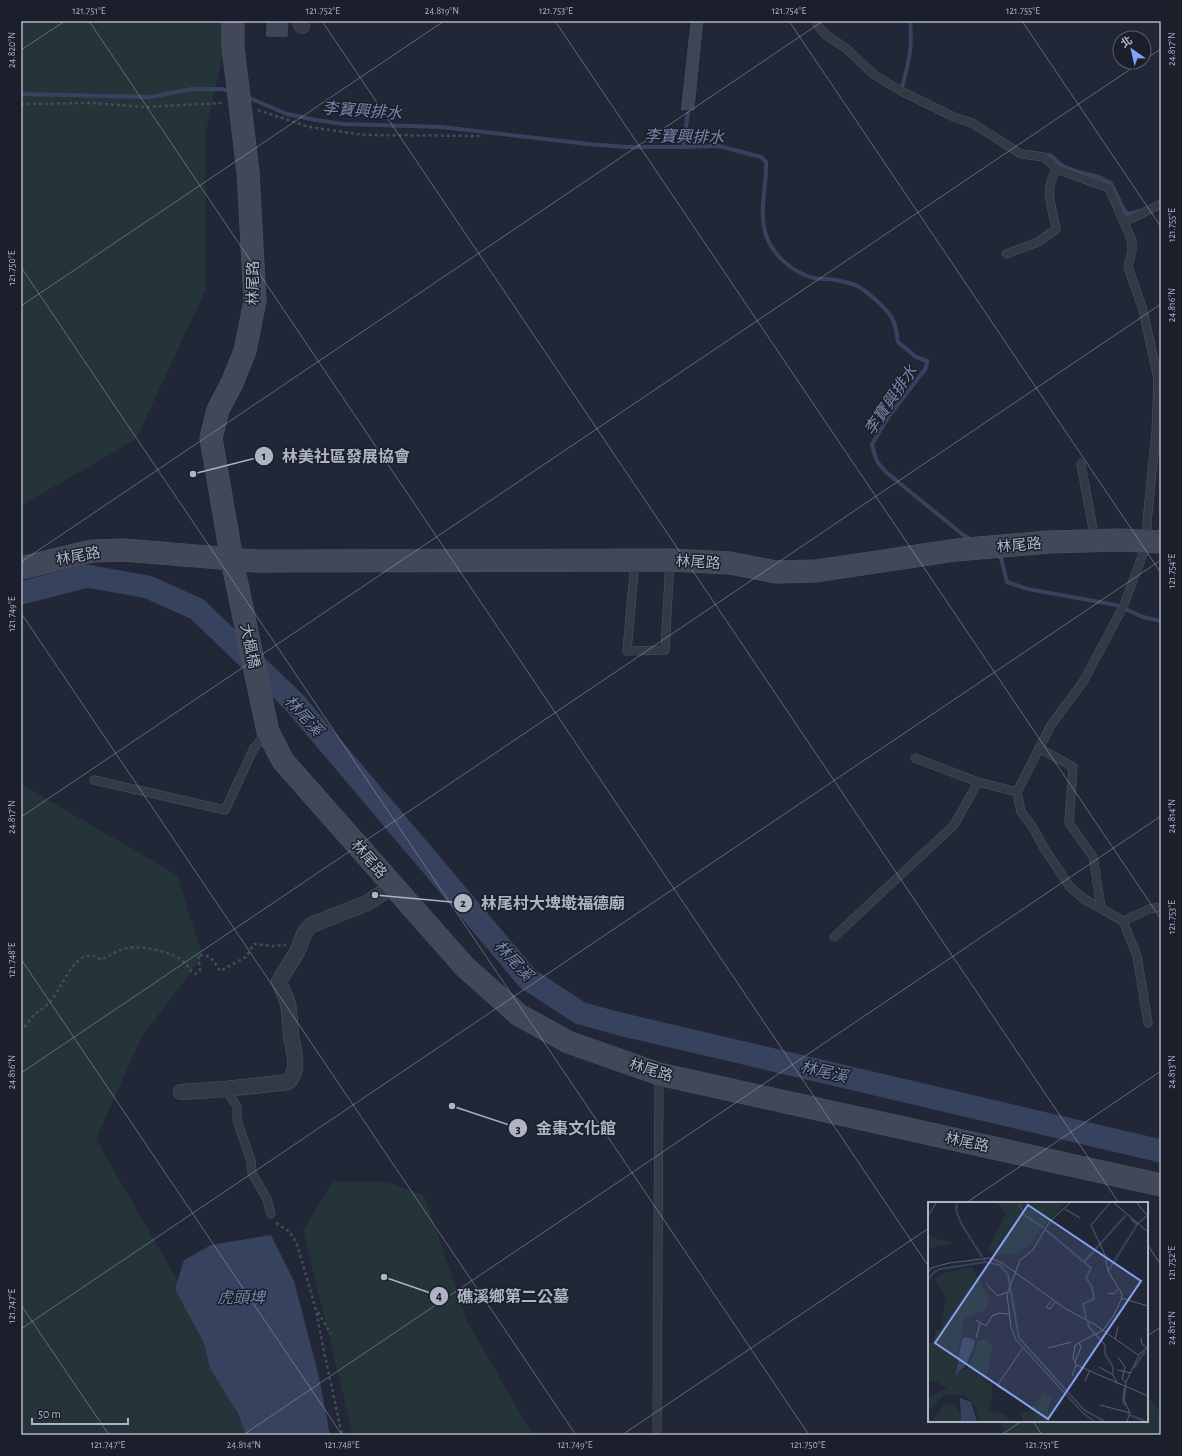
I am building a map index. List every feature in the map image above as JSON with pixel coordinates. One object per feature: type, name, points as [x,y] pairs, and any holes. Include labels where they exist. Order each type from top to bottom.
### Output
[{"type":"street","name":"林尾路","points":[[232,21],[233,47],[248,172],[255,301],[246,351],[218,410],[211,438],[232,560]]},
{"type":"street","name":"林尾路","points":[[21,568],[92,551],[124,550],[232,560],[273,561],[670,560],[730,563],[776,572],[816,571],[956,550],[1049,542],[1154,542]]},
{"type":"street","name":"大楓橋","points":[[232,560],[268,732]]},
{"type":"street","name":"林尾路","points":[[268,732],[283,761],[464,967],[519,1015],[568,1042],[659,1074],[1161,1185]]},
{"type":"street","points":[[181,1092],[226,1089],[288,1082],[293,1078],[295,1054],[292,1042],[288,1003],[279,981],[298,952],[305,932],[311,925],[367,903],[393,886]]},
{"type":"lane","points":[[816,21],[817,25],[826,35],[847,49],[873,74],[901,91],[954,117],[972,123],[1021,154],[1044,157],[1057,169],[1109,188],[1132,241],[1128,267],[1143,310],[1158,379],[1156,433],[1147,522],[1154,542],[1123,607],[1083,682],[1051,725],[1017,792],[1021,812],[1032,826],[1044,848],[1070,887],[1084,899],[1123,921],[1137,956],[1148,1023]]},
{"type":"lane","points":[[1006,254],[1038,242],[1056,229],[1048,194],[1051,178],[1057,169]]},
{"type":"lane","points":[[1124,222],[1161,204]]},
{"type":"lane","points":[[1081,464],[1095,541]]},
{"type":"lane","points":[[635,560],[627,651],[665,650],[670,560]]},
{"type":"lane","points":[[94,780],[225,810],[254,748],[268,732]]},
{"type":"lane","points":[[1039,748],[1073,767],[1069,823],[1092,857],[1100,907]]},
{"type":"lane","points":[[915,758],[978,782],[1017,792]]},
{"type":"lane","points":[[834,937],[954,825],[978,782]]},
{"type":"lane","points":[[1123,921],[1149,909],[1161,907]]},
{"type":"lane","points":[[657,1435],[659,1074]]},
{"type":"lane","points":[[226,1089],[236,1107],[237,1120],[251,1161],[252,1173],[267,1199],[270,1214]]},
{"type":"path","points":[[21,104],[93,103],[143,107],[222,102],[240,108],[257,110],[309,127],[364,135],[483,136]]},
{"type":"path","points":[[21,1032],[33,1016],[51,1002],[73,965],[86,955],[94,955],[101,960],[121,949],[150,948],[185,963],[189,970],[195,974],[200,970],[198,955],[207,955],[212,959],[220,971],[246,957],[254,944],[272,946],[286,945],[305,932]]},
{"type":"path","points":[[270,1214],[276,1223],[290,1232],[297,1244],[316,1310],[342,1435]]},
{"type":"path","points":[[316,1310],[331,1334]]},
{"type":"shaded area","points":[[21,21],[230,21],[205,136],[206,289],[136,439],[21,506]]},
{"type":"shaded area","points":[[21,784],[177,875],[203,957],[142,1036],[96,1139],[176,1278],[246,1435],[21,1435]]},
{"type":"shaded area","points":[[333,1182],[387,1182],[424,1195],[468,1323],[533,1435],[353,1435],[303,1230]]},
{"type":"shaded area","points":[[1148,1398],[1161,1412],[1161,1435],[1003,1435],[1001,1422],[1148,1422]]},
{"type":"water","name":"虎頭埤","points":[[271,1235],[294,1281],[319,1377],[330,1435],[246,1435],[237,1412],[210,1368],[204,1343],[175,1289],[184,1260],[211,1245]]},
{"type":"building","points":[[266,21],[289,21],[288,38],[265,37]]},
{"type":"building","points":[[690,21],[704,21],[695,111],[680,111]]},
{"type":"waterway","points":[[901,91],[908,65],[911,40],[910,21]]},
{"type":"waterway","name":"李寶興排水","points":[[21,94],[150,97],[192,89],[222,89],[231,92]]},
{"type":"waterway","name":"李寶興排水","points":[[245,96],[287,114],[343,124],[442,127],[626,147],[719,146],[761,157],[766,162],[763,223],[772,248],[784,261],[798,272],[816,278],[853,284],[863,289],[880,304],[892,318],[898,342],[916,357],[927,361],[926,368],[889,416],[872,444],[874,453],[876,460],[886,472],[962,534],[972,540]]},
{"type":"waterway","points":[[683,147],[689,106]]},
{"type":"waterway","points":[[1043,155],[1050,155],[1063,166],[1075,171],[1099,177],[1111,183],[1124,210],[1128,214],[1140,211]]},
{"type":"waterway","name":"李寶興排水","points":[[996,555],[1001,558],[1007,582],[1028,589],[1116,605],[1143,617],[1161,621]]},
{"type":"waterway","name":"林尾溪","points":[[21,593],[87,576],[148,587],[197,609],[294,702],[528,979],[580,1013],[620,1024],[1161,1151]]},
{"type":"place","name":"林美社區發展協會","points":[[193,474]]},
{"type":"place","name":"林尾村大埤墘福德廟","points":[[375,895]]},
{"type":"place","name":"金棗文化館","points":[[452,1106]]},
{"type":"place","name":"礁溪鄉第二公墓","points":[[384,1277]]}]
